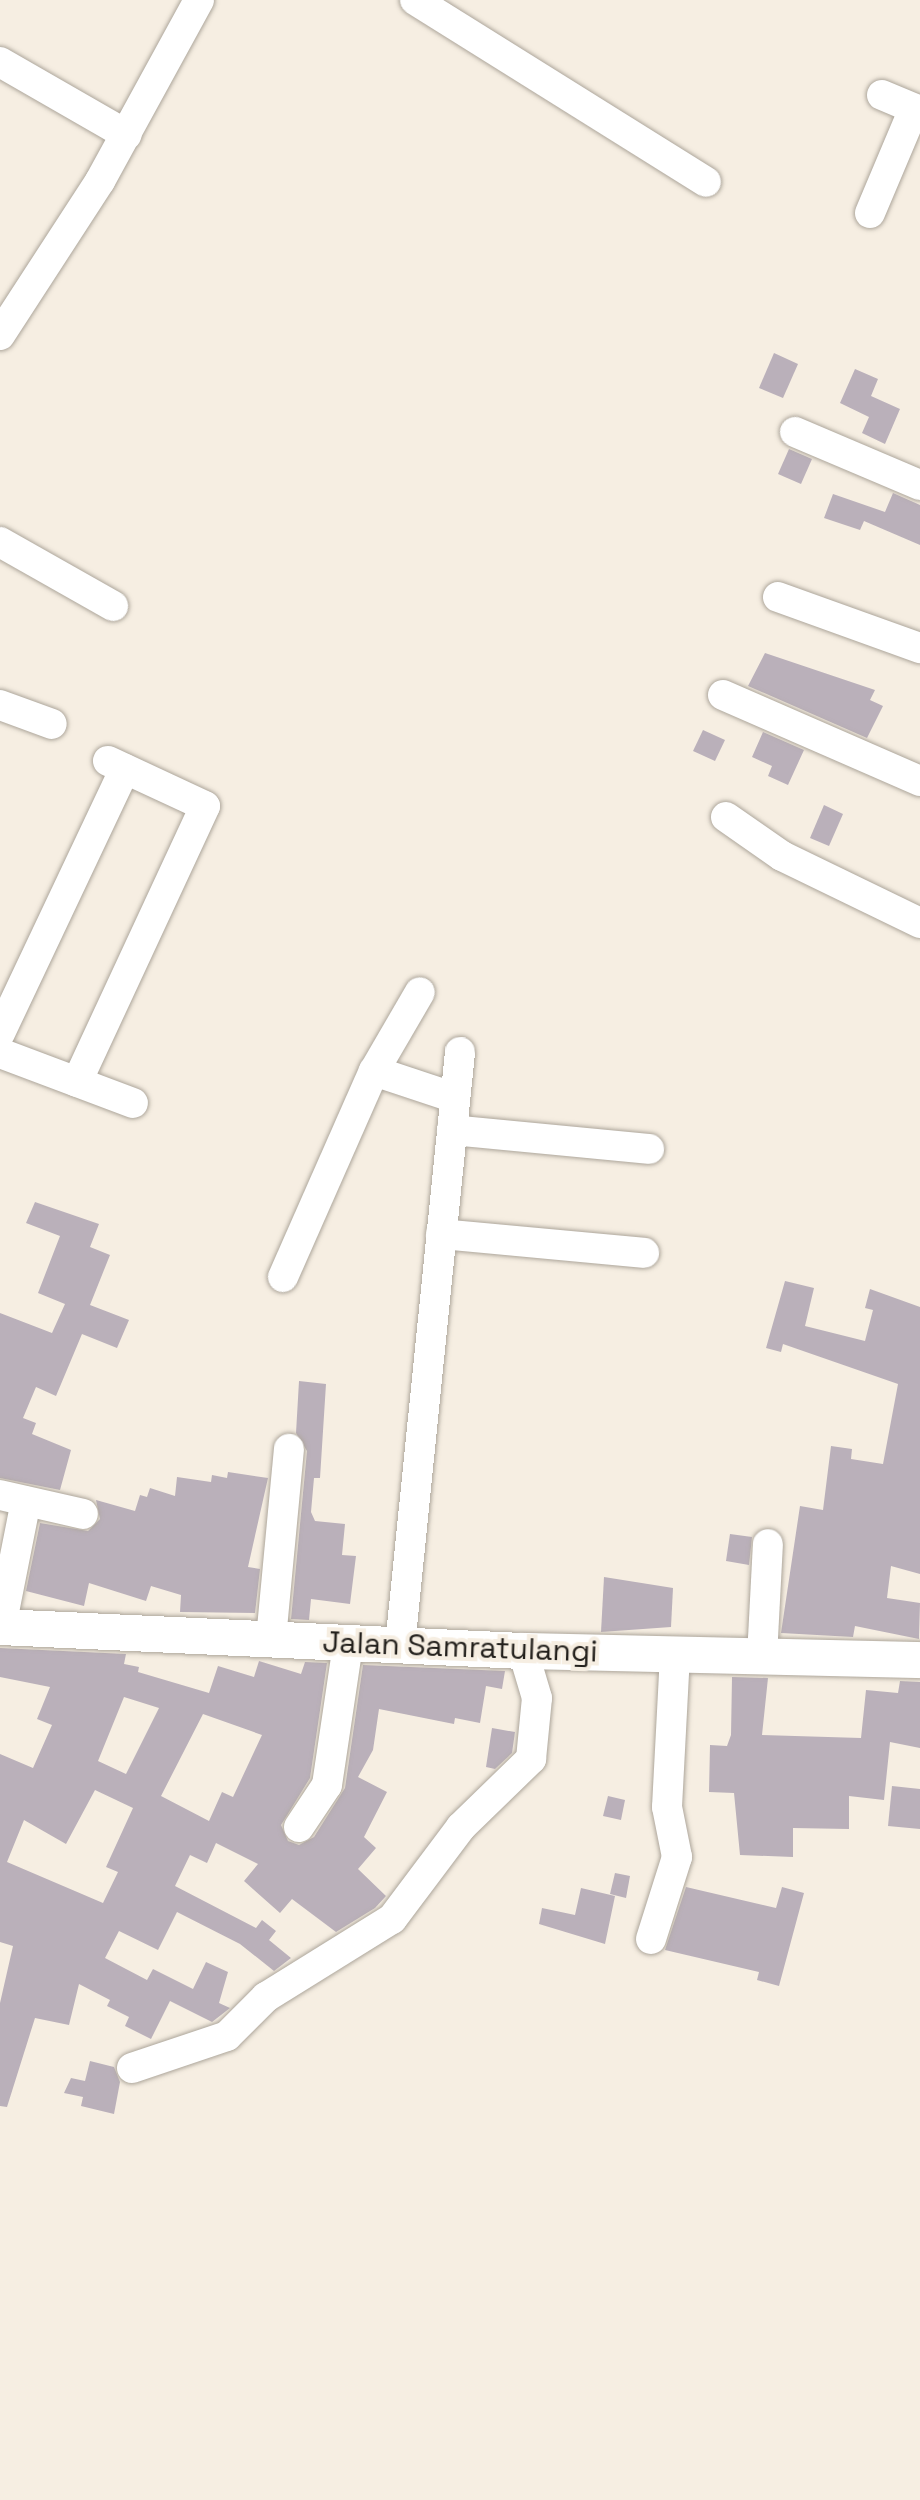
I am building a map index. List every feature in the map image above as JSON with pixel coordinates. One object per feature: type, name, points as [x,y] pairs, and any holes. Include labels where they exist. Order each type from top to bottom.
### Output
[{"type":"main road","name":"Jalan Samratulangi","points":[[1,1627],[523,1651],[920,1660]]},
{"type":"street","points":[[0,335],[127,135],[199,0]]},
{"type":"street","points":[[415,0],[706,182]]},
{"type":"street","points":[[0,62],[127,135]]},
{"type":"street","points":[[870,213],[917,110],[882,95]]},
{"type":"street","points":[[795,432],[920,485]]},
{"type":"street","points":[[0,542],[113,606]]},
{"type":"street","points":[[778,597],[920,648]]},
{"type":"street","points":[[723,695],[920,781]]},
{"type":"street","points":[[0,705],[52,724]]},
{"type":"street","points":[[0,1033],[117,765],[205,806],[77,1082]]},
{"type":"street","points":[[726,817],[782,856],[920,923]]},
{"type":"street","points":[[283,1277],[374,1071],[420,992]]},
{"type":"street","points":[[400,1646],[460,1052]]},
{"type":"street","points":[[0,1053],[133,1103]]},
{"type":"street","points":[[374,1071],[455,1098]]},
{"type":"street","points":[[452,1130],[649,1149]]},
{"type":"street","points":[[441,1234],[644,1253]]},
{"type":"street","points":[[271,1639],[289,1449]]},
{"type":"street","points":[[1,1627],[13,1498],[83,1514]]},
{"type":"street","points":[[762,1657],[768,1544]]},
{"type":"street","points":[[299,1827],[327,1785],[348,1644]]},
{"type":"street","points":[[132,2068],[227,2036],[266,1997],[392,1919],[461,1827],[531,1759],[537,1698],[523,1651]]},
{"type":"street","points":[[651,1939],[677,1857],[667,1807],[675,1655]]},
{"type":"building","points":[[774,353],[798,364],[783,398],[759,388]]},
{"type":"building","points":[[855,369],[878,379],[871,396],[900,409],[885,444],[862,433],[869,417],[840,403]]},
{"type":"building","points":[[789,449],[812,459],[801,484],[778,474]]},
{"type":"building","points":[[893,493],[920,505],[920,545],[864,521],[860,530],[824,518],[833,494],[885,512]]},
{"type":"building","points":[[765,653],[875,690],[870,700],[883,706],[867,738],[748,686]]},
{"type":"building","points":[[703,730],[725,740],[715,761],[693,751]]},
{"type":"building","points":[[763,732],[804,750],[788,785],[768,776],[772,766],[752,757]]},
{"type":"building","points":[[824,805],[843,814],[829,846],[810,838]]},
{"type":"building","points":[[35,1202],[99,1224],[90,1247],[110,1255],[90,1305],[129,1320],[117,1348],[82,1334],[56,1396],[36,1387],[23,1418],[36,1423],[32,1434],[71,1450],[60,1490],[0,1478],[0,1313],[52,1333],[65,1304],[38,1293],[60,1236],[26,1223]]},
{"type":"building","points":[[785,1281],[814,1288],[805,1326],[865,1341],[873,1310],[865,1308],[870,1289],[920,1307],[920,1574],[891,1566],[887,1598],[920,1603],[919,1639],[855,1626],[853,1637],[781,1633],[800,1506],[823,1510],[831,1446],[852,1449],[851,1459],[883,1464],[898,1384],[783,1344],[781,1352],[766,1348]]},
{"type":"building","points":[[299,1381],[326,1384],[320,1478],[314,1478],[311,1512],[315,1521],[345,1524],[342,1555],[356,1556],[350,1604],[311,1599],[309,1620],[291,1619],[307,1451],[296,1433]]},
{"type":"building","points":[[228,1472],[268,1478],[248,1567],[260,1569],[255,1613],[180,1612],[181,1595],[151,1586],[146,1601],[89,1583],[84,1606],[26,1591],[40,1523],[88,1531],[100,1519],[96,1500],[135,1511],[140,1495],[147,1497],[150,1488],[175,1496],[177,1477],[211,1482],[212,1475],[227,1478]]},
{"type":"building","points":[[730,1534],[752,1537],[749,1565],[726,1561]]},
{"type":"building","points":[[604,1577],[673,1588],[671,1627],[601,1632]]},
{"type":"building","points":[[0,1648],[126,1654],[124,1664],[139,1667],[138,1672],[209,1693],[218,1666],[254,1677],[259,1661],[301,1674],[305,1662],[327,1663],[310,1778],[281,1825],[288,1841],[299,1845],[314,1837],[345,1788],[363,1665],[505,1671],[502,1689],[486,1686],[480,1723],[455,1718],[454,1724],[379,1709],[373,1750],[358,1777],[387,1792],[364,1837],[376,1848],[358,1869],[386,1896],[375,1908],[336,1932],[292,1899],[280,1913],[244,1881],[258,1864],[216,1843],[207,1863],[190,1855],[175,1886],[256,1928],[262,1920],[276,1931],[269,1940],[291,1958],[274,1971],[240,1944],[177,1912],[158,1950],[119,1931],[105,1958],[147,1980],[153,1969],[193,1989],[206,1962],[228,1972],[219,2003],[230,2008],[212,2022],[170,2001],[151,2039],[125,2026],[129,2017],[107,2006],[110,2000],[79,1984],[69,2025],[35,2018],[7,2107],[0,2106],[0,2003],[13,1946],[0,1942],[0,1754],[33,1768],[52,1725],[37,1719],[50,1687],[0,1677]],"holes":[[[124,1697],[159,1708],[126,1774],[98,1761]],[[203,1714],[262,1735],[233,1797],[222,1792],[209,1821],[161,1796]],[[95,1790],[133,1808],[106,1867],[118,1872],[103,1903],[7,1862],[24,1820],[66,1844]]]},
{"type":"building","points":[[732,1677],[768,1678],[762,1735],[861,1738],[866,1690],[898,1693],[900,1681],[920,1682],[920,1748],[890,1742],[884,1800],[849,1796],[849,1829],[793,1828],[793,1857],[740,1855],[734,1793],[709,1792],[710,1745],[727,1746],[731,1735]]},
{"type":"building","points":[[492,1728],[515,1732],[512,1753],[495,1769],[486,1767]]},
{"type":"building","points":[[892,1786],[920,1789],[920,1829],[888,1826]]},
{"type":"building","points":[[608,1796],[625,1800],[621,1820],[603,1816]]},
{"type":"building","points":[[615,1873],[630,1876],[626,1898],[610,1894]]},
{"type":"building","points":[[686,1887],[776,1908],[782,1887],[804,1893],[779,1986],[757,1980],[759,1972],[665,1950]]},
{"type":"building","points":[[581,1888],[615,1896],[605,1944],[539,1924],[542,1908],[575,1915]]},
{"type":"building","points":[[90,2061],[114,2067],[120,2082],[114,2114],[81,2106],[83,2097],[64,2093],[71,2078],[85,2081]]}]
